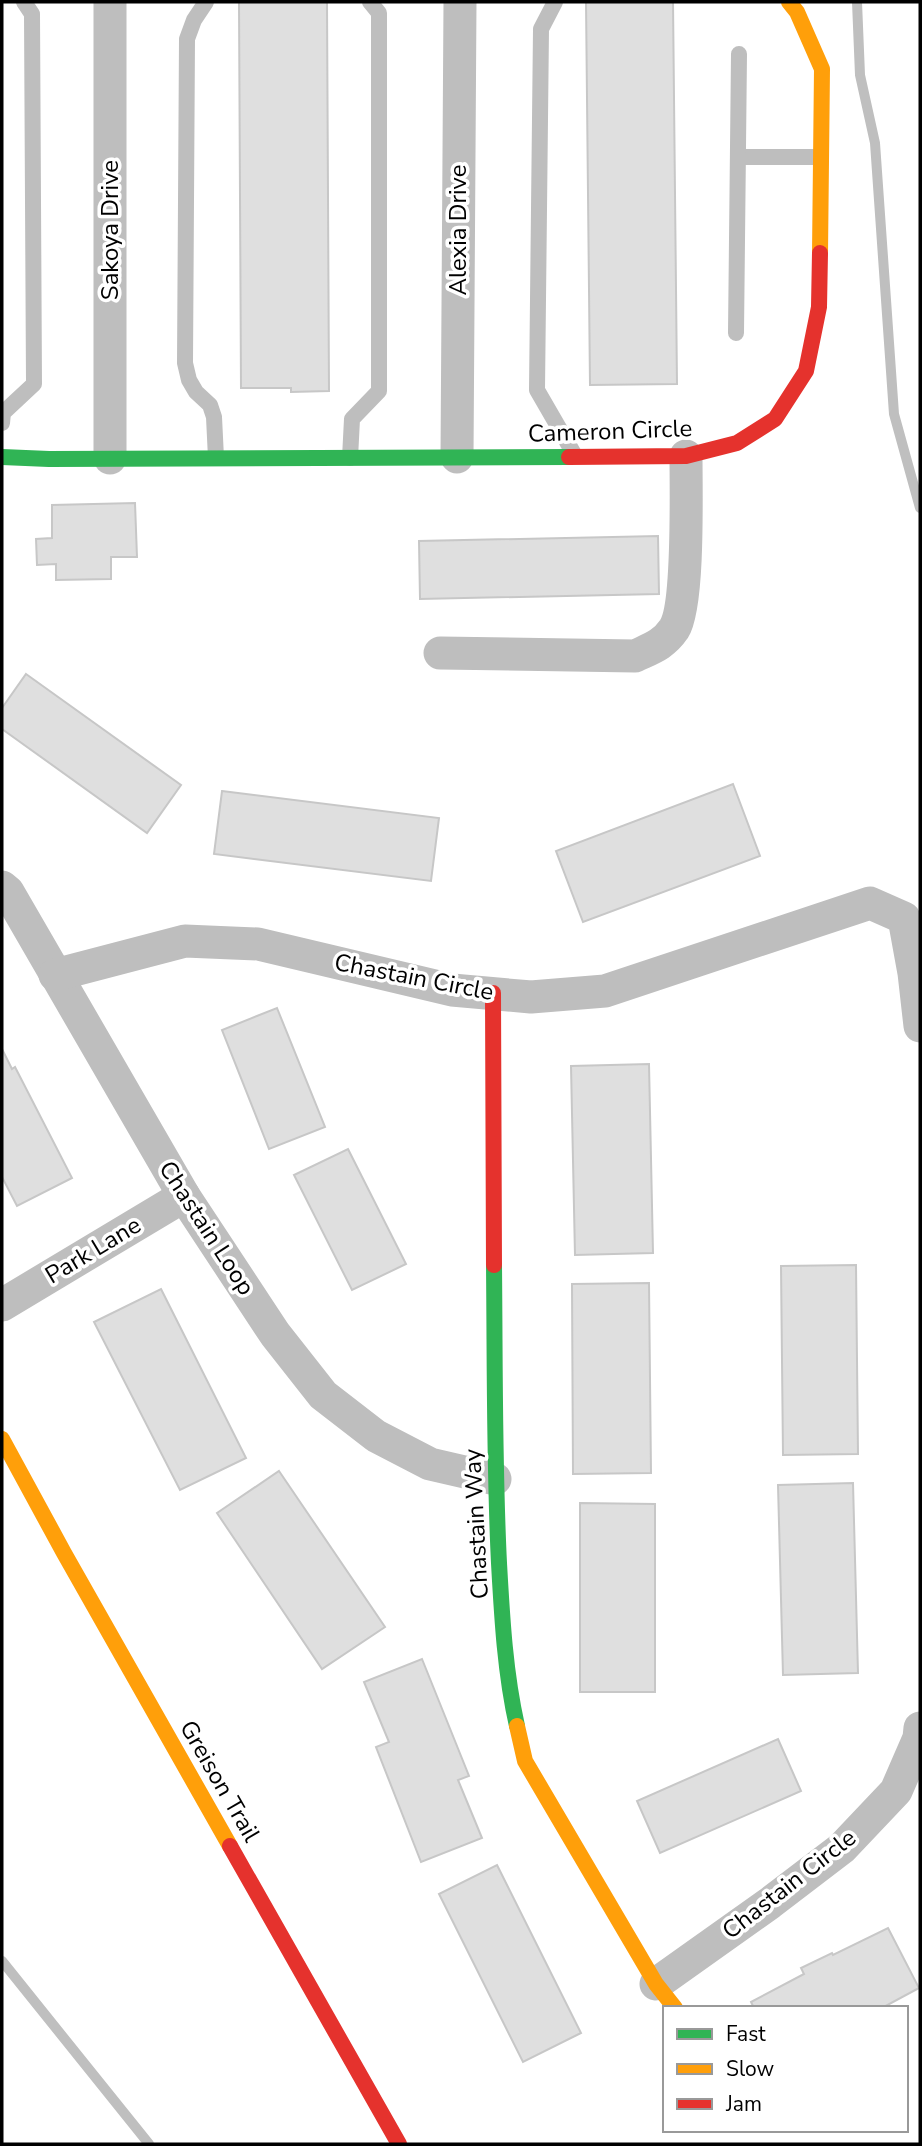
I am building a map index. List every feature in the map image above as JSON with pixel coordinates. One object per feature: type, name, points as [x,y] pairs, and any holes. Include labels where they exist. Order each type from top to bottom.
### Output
[{"type":"street","name":"Sakoya Drive","points":[[110,2],[110,458]]},
{"type":"street","name":"Alexia Drive","points":[[457,457],[460,2]]},
{"type":"street","name":"Cameron Circle","points":[[2,457],[686,456],[737,443],[775,419],[806,371],[820,307],[822,69],[797,12],[789,2]]},
{"type":"street","points":[[440,653],[635,656],[660,645],[676,626],[683,601],[686,456]]},
{"type":"street","name":"Chastain Loop","points":[[2,887],[8,892],[184,1196],[275,1334],[323,1395],[376,1436],[430,1464],[495,1479]]},
{"type":"street","name":"Chastain Circle","points":[[55,975],[186,941],[258,944],[452,990],[531,997],[606,991],[870,903],[904,918],[920,1026]]},
{"type":"street","name":"Chastain Way","points":[[493,993],[495,1479],[501,1592],[511,1699],[525,1761],[665,1996]]},
{"type":"street","name":"Park Lane","points":[[2,1305],[184,1196]]},
{"type":"street","name":"Greison Trail","points":[[2,1439],[399,2144]]},
{"type":"street","name":"Chastain Circle","points":[[665,1996],[770,1903],[842,1848],[896,1791],[919,1738],[920,1728]]},
{"type":"lane","points":[[2,424],[3,413],[34,384],[32,14],[24,2]]},
{"type":"lane","points":[[206,2],[194,20],[187,38],[185,363],[188,380],[210,405],[214,417],[216,458]]},
{"type":"lane","points":[[350,458],[352,419],[379,391],[379,13],[370,2]]},
{"type":"lane","points":[[555,2],[541,29],[537,390],[575,457]]},
{"type":"lane","points":[[736,333],[739,54]]},
{"type":"lane","points":[[738,157],[821,157]]},
{"type":"building","points":[[239,2],[327,2],[329,391],[291,392],[291,388],[241,388]]},
{"type":"building","points":[[586,2],[673,2],[677,384],[590,385]]},
{"type":"building","points":[[135,503],[137,557],[111,557],[111,579],[56,580],[56,564],[37,565],[36,539],[52,538],[52,505]]},
{"type":"building","points":[[658,536],[659,594],[420,599],[419,541]]},
{"type":"building","points":[[26,674],[181,785],[147,833],[2,729],[2,708]]},
{"type":"building","points":[[733,784],[760,856],[583,922],[556,851]]},
{"type":"building","points":[[222,791],[439,818],[431,881],[214,854]]},
{"type":"building","points":[[277,1008],[325,1127],[269,1149],[222,1030]]},
{"type":"building","points":[[2,1049],[12,1069],[15,1067],[72,1178],[17,1206],[2,1177]]},
{"type":"building","points":[[649,1064],[653,1253],[575,1255],[571,1066]]},
{"type":"building","points":[[348,1149],[406,1264],[352,1290],[294,1175]]},
{"type":"building","points":[[856,1265],[858,1454],[783,1455],[781,1266]]},
{"type":"building","points":[[649,1283],[651,1473],[573,1474],[572,1284]]},
{"type":"building","points":[[161,1289],[246,1458],[180,1490],[94,1322]]},
{"type":"building","points":[[279,1471],[385,1627],[322,1669],[217,1513]]},
{"type":"building","points":[[853,1483],[858,1673],[783,1675],[778,1485]]},
{"type":"building","points":[[580,1503],[655,1504],[655,1692],[580,1692]]},
{"type":"building","points":[[422,1659],[469,1776],[458,1780],[482,1838],[421,1862],[376,1747],[389,1742],[364,1682]]},
{"type":"building","points":[[778,1739],[801,1791],[660,1853],[637,1801]]},
{"type":"building","points":[[497,1865],[581,2033],[523,2062],[439,1894]]},
{"type":"building","points":[[888,1928],[919,1988],[886,2006],[753,2006],[751,2002],[804,1974],[801,1968],[832,1953],[833,1955]]},
{"type":"waterway","points":[[857,2],[860,75],[875,143],[894,414],[920,508]]},
{"type":"waterway","points":[[2,1961],[149,2144]]},
{"type":"traffic: fast","points":[[2,457],[569,457]]},
{"type":"traffic: fast","points":[[494,1265],[495,1451],[499,1563],[507,1665],[517,1726]]},
{"type":"traffic: slow","points":[[789,2],[797,12],[822,69],[820,253]]},
{"type":"traffic: slow","points":[[2,1439],[230,1846]]},
{"type":"traffic: slow","points":[[517,1726],[525,1761],[656,1984],[673,2006]]},
{"type":"traffic: jam","points":[[569,457],[686,456],[737,443],[775,419],[806,371],[819,307],[820,253]]},
{"type":"traffic: jam","points":[[493,993],[494,1265]]},
{"type":"traffic: jam","points":[[230,1846],[399,2144]]}]
